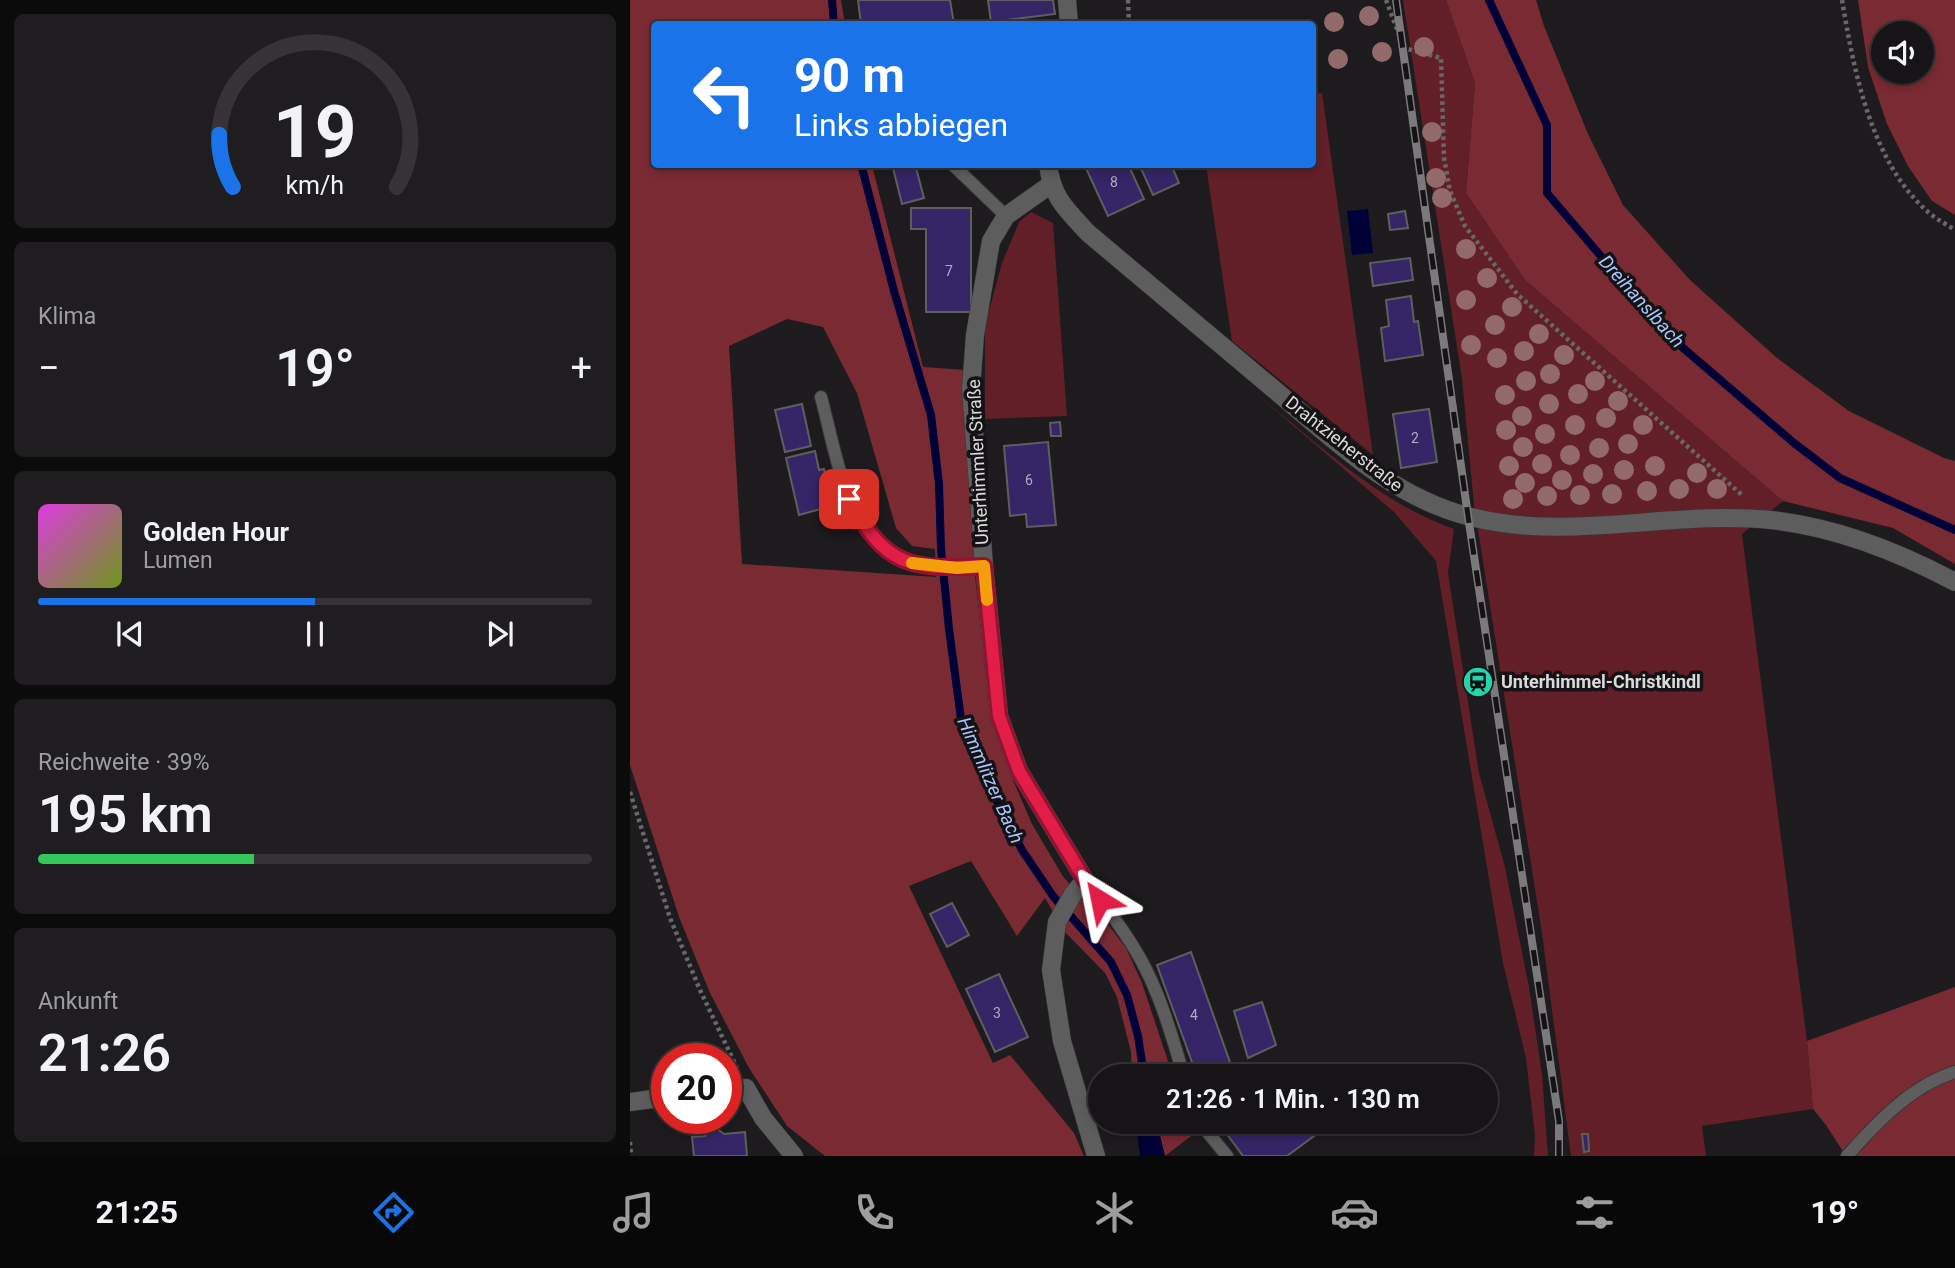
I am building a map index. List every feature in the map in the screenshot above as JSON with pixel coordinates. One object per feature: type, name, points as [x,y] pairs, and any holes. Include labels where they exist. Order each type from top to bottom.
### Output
[{"type":"street","points":[[1068,0],[1069,21]]},
{"type":"street","points":[[1049,168],[1051,186]]},
{"type":"street","name":"Drahtzieherstraße","points":[[1051,186],[1066,209],[1088,233],[1352,455],[1405,492],[1468,516],[1495,523],[1533,526],[1580,527],[1699,520],[1770,520],[1853,538],[1891,552],[1955,582]]},
{"type":"street","name":"Unterhimmler Straße","points":[[1051,186],[1006,216],[991,241],[975,335],[971,389],[984,566],[999,716],[1019,771],[1085,880]]},
{"type":"street","points":[[1085,880],[1073,894],[1057,922],[1051,970],[1062,1041],[1096,1156]]},
{"type":"street","points":[[742,1088],[746,1088],[763,1118],[794,1156]]},
{"type":"street","points":[[630,1102],[651,1099]]},
{"type":"lane","points":[[955,168],[1006,216]]},
{"type":"lane","points":[[821,397],[849,499],[861,522],[886,552],[922,566],[984,566]]},
{"type":"lane","name":"Unterhimmler Straße","points":[[1085,880],[1130,940],[1143,963],[1162,1008],[1180,1064]]},
{"type":"lane","points":[[1847,1156],[1895,1107],[1924,1086],[1955,1072]]},
{"type":"lane","points":[[1211,1134],[1227,1156]]},
{"type":"path","points":[[1128,0],[1129,21]]},
{"type":"path","points":[[1842,0],[1856,74],[1876,137],[1911,195],[1929,214],[1955,230]]},
{"type":"path","points":[[1387,2],[1404,48],[1441,58],[1442,135],[1450,191],[1465,226],[1478,244],[1517,294],[1770,520]]},
{"type":"path","points":[[630,792],[670,918],[746,1088]]},
{"type":"path","points":[[630,1142],[631,1156]]},
{"type":"shaded area","points":[[630,0],[841,0],[844,21],[651,21],[651,168],[873,168],[923,367],[965,370],[975,576],[991,716],[1013,780],[1032,824],[1062,875],[1083,901],[1107,923],[1126,948],[1142,983],[1169,1064],[1132,1064],[1117,997],[1105,973],[1065,932],[1045,898],[1017,936],[971,861],[909,886],[993,1063],[1010,1055],[1074,1133],[1084,1156],[825,1156],[787,1126],[749,1068],[742,1055],[742,1043],[736,1043],[710,993],[679,917],[630,765]],"holes":[[[787,319],[823,327],[857,393],[896,528],[912,546],[935,549],[936,577],[742,564],[729,346]]]},
{"type":"shaded area","points":[[1403,0],[1446,0],[1475,83],[1466,193],[1525,280],[1783,501],[1742,534],[1807,1041],[1813,1109],[1702,1126],[1706,1156],[1571,1156],[1542,933],[1474,505],[1462,379]]},
{"type":"shaded area","points":[[1446,0],[1536,0],[1588,134],[1623,205],[1690,280],[1777,358],[1849,411],[1955,461],[1955,564],[1893,528],[1783,501],[1525,280],[1466,193],[1475,83]]},
{"type":"shaded area","points":[[1858,0],[1955,0],[1955,215],[1932,201],[1908,166],[1887,124],[1874,84],[1934,84],[1934,21],[1871,21],[1871,76]]},
{"type":"shaded area","points":[[1322,93],[1373,455],[1232,341],[1206,168],[1316,168],[1316,94]]},
{"type":"shaded area","points":[[1368,209],[1373,253],[1352,255],[1347,211]]},
{"type":"shaded area","points":[[1031,212],[1053,223],[1067,416],[985,419],[985,325],[1002,263],[1019,222]]},
{"type":"shaded area","points":[[1259,396],[1351,471],[1401,504],[1454,529],[1448,573],[1479,773],[1505,867],[1529,987],[1542,1074],[1548,1156],[1534,1156],[1535,1136],[1526,1058],[1503,963],[1436,561],[1395,513]]},
{"type":"shaded area","points":[[1955,987],[1955,1156],[1846,1156],[1813,1109],[1807,1041]]},
{"type":"shaded area","points":[[1137,1134],[1160,1134],[1165,1156],[1140,1156]]},
{"type":"shaded area","points":[[1160,1134],[1194,1134],[1165,1156]]},
{"type":"building","points":[[858,0],[950,0],[954,21],[861,21]]},
{"type":"building","points":[[988,0],[1053,0],[1055,14],[991,21]]},
{"type":"building","points":[[893,168],[916,168],[924,198],[902,204]]},
{"type":"building","points":[[1086,168],[1130,168],[1144,199],[1108,216]]},
{"type":"building","points":[[1141,168],[1173,168],[1179,183],[1153,195]]},
{"type":"building","points":[[911,208],[971,208],[971,312],[926,312],[926,229],[911,229]]},
{"type":"building","points":[[1405,211],[1408,228],[1390,230],[1388,214]]},
{"type":"building","points":[[1410,258],[1413,280],[1373,286],[1370,263]]},
{"type":"building","points":[[1411,296],[1414,322],[1418,321],[1423,355],[1385,361],[1381,328],[1389,326],[1386,300]]},
{"type":"building","points":[[802,404],[811,446],[785,452],[775,410]]},
{"type":"building","points":[[1429,409],[1437,462],[1401,468],[1393,414]]},
{"type":"building","points":[[1060,422],[1061,436],[1051,436],[1050,423]]},
{"type":"building","points":[[1048,442],[1056,525],[1027,527],[1026,514],[1010,516],[1004,446]]},
{"type":"building","points":[[815,451],[819,470],[824,469],[828,486],[823,487],[828,507],[799,515],[786,458]]},
{"type":"building","points":[[952,903],[969,935],[947,947],[930,914]]},
{"type":"building","points":[[1191,952],[1231,1064],[1193,1064],[1157,965]]},
{"type":"building","points":[[999,974],[1028,1037],[995,1052],[966,989]]},
{"type":"building","points":[[1262,1002],[1276,1045],[1248,1058],[1234,1011]]},
{"type":"building","points":[[745,1132],[747,1156],[694,1156],[692,1137]]},
{"type":"building","points":[[1227,1134],[1317,1134],[1287,1156],[1243,1156]]},
{"type":"building","points":[[1582,1134],[1588,1134],[1589,1151],[1584,1152]]},
{"type":"waterway","name":"Himmlitzer Bach","points":[[832,0],[834,21]]},
{"type":"waterway","name":"Dreihanslbach","points":[[1489,0],[1547,125],[1547,193],[1669,336],[1794,443],[1840,478],[1955,530]]},
{"type":"waterway","name":"Himmlitzer Bach","points":[[862,168],[894,291],[931,415],[939,484],[941,549],[961,719],[981,770],[1022,850],[1053,896],[1111,962],[1127,995],[1142,1064]]},
{"type":"railway","points":[[1396,0],[1468,516],[1559,1121],[1559,1156]]},
{"type":"slow traffic","points":[[912,563],[957,568],[984,566],[987,600]]},
{"type":"place","name":"Unterhimmel-Christkindl","points":[[1478,682]]},
{"type":"route","points":[[849,499],[873,538],[886,552],[902,560],[922,566],[984,566],[999,716],[1019,771],[1100,900]]}]
